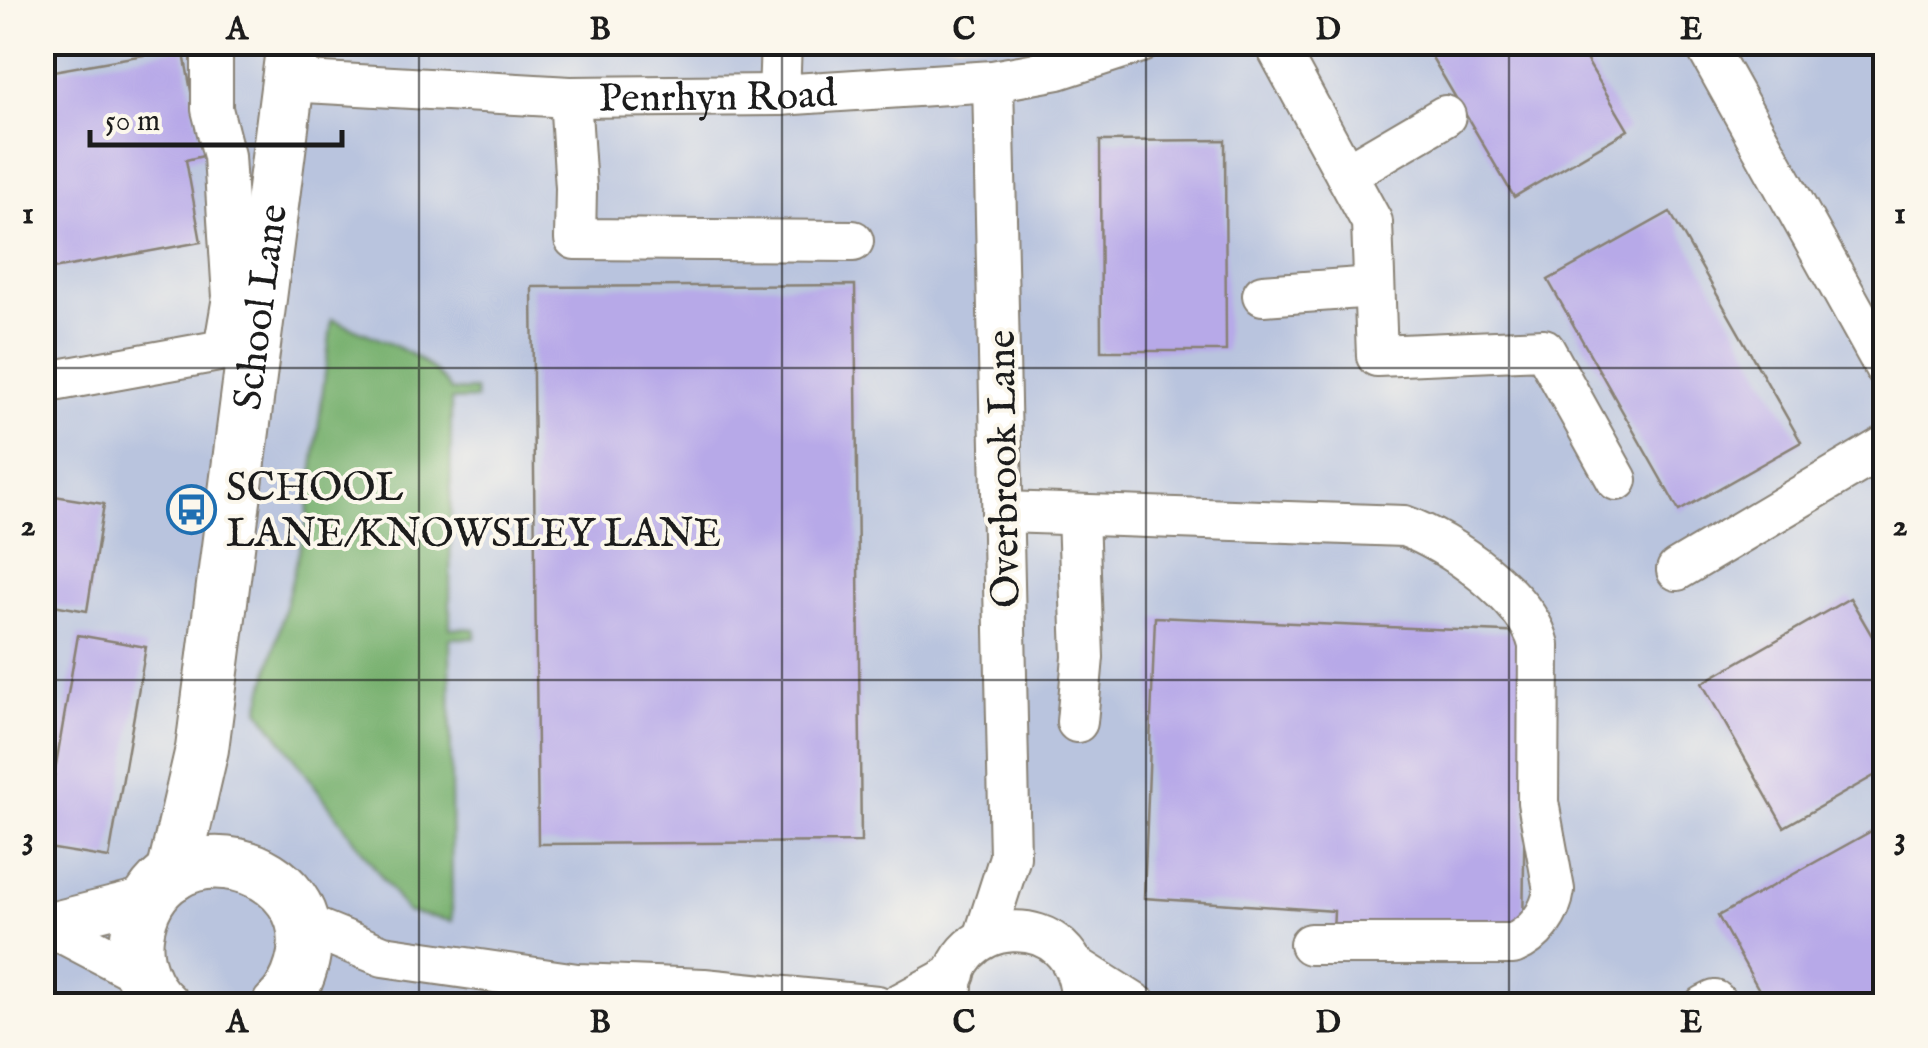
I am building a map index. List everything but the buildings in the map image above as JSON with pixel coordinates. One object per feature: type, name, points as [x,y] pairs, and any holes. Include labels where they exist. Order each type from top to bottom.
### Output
[{"type":"main road","name":"School Lane","points":[[154,996],[136,948],[139,922],[162,886],[202,749],[290,62]]},
{"type":"main road","name":"School Lane","points":[[202,749],[211,787],[230,832],[252,867],[274,880],[291,900],[302,924]]},
{"type":"main road","points":[[162,886],[212,861],[252,867]]},
{"type":"main road","points":[[288,991],[306,950],[302,924]]},
{"type":"street","points":[[42,383],[224,350],[233,297],[224,156],[212,109],[212,42]]},
{"type":"street","points":[[779,95],[781,42]]},
{"type":"street","name":"Penrhyn Road","points":[[290,62],[570,97],[779,95],[993,81],[1058,69],[1141,42]]},
{"type":"street","points":[[1274,42],[1372,222],[1377,356],[1544,349],[1617,480]]},
{"type":"street","points":[[1704,42],[1886,369]]},
{"type":"street","name":"Overbrook Lane","points":[[984,938],[1010,858],[993,81]]},
{"type":"street","points":[[570,97],[576,188],[574,239],[853,241]]},
{"type":"street","points":[[1346,174],[1445,116]]},
{"type":"street","points":[[1263,294],[1374,287]]},
{"type":"street","points":[[1677,570],[1886,446]]},
{"type":"street","points":[[1002,512],[1404,526],[1428,534],[1463,557],[1520,608],[1535,628],[1539,645],[1538,802],[1554,890],[1552,904],[1540,923],[1525,939],[1514,944],[1310,944]]},
{"type":"street","points":[[1077,722],[1083,657],[1078,514]]},
{"type":"street","name":"Overbrook Lane","points":[[1010,858],[1046,936],[1063,949],[1075,966],[1138,1006]]},
{"type":"street","points":[[46,922],[162,886]]},
{"type":"street","points":[[46,922],[154,996]]},
{"type":"street","points":[[302,924],[384,956],[576,995],[704,989],[877,1006]]},
{"type":"street","points":[[896,1006],[954,990],[972,947],[984,938],[1004,931],[1026,930],[1046,936]]},
{"type":"street","points":[[288,991],[384,956]]},
{"type":"street","points":[[1075,966],[1081,987],[1080,1006]]},
{"type":"shaded area","points":[[43,43],[1885,43],[1885,1005],[43,1005]]},
{"type":"green space","points":[[332,319],[413,356],[451,391],[475,390],[476,399],[451,400],[450,628],[475,629],[475,638],[450,638],[452,921],[407,912],[259,709],[306,524]]},
{"type":"place","name":"SCHOOL LANE/KNOWSLEY LANE","points":[[191,509]]}]
